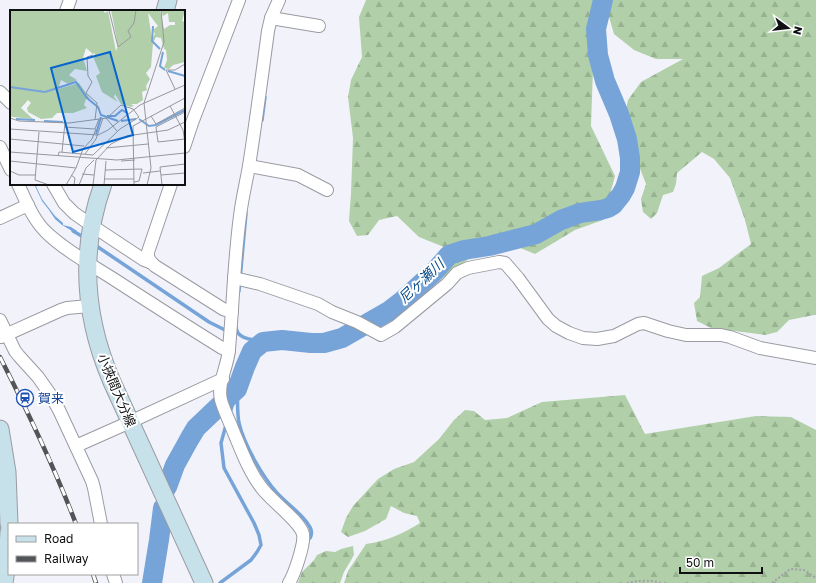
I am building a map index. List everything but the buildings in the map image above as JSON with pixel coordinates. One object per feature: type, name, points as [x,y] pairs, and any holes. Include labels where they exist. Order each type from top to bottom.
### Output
[{"type":"main road","points":[[164,10],[168,0]]},
{"type":"main road","name":"小挾間大分線","points":[[103,185],[89,242],[90,306],[100,352],[130,422],[204,583]]},
{"type":"main road","points":[[0,429],[7,472],[9,523]]},
{"type":"main road","points":[[4,582],[8,548]]},
{"type":"street","points":[[66,10],[70,0]]},
{"type":"street","points":[[185,144],[239,0]]},
{"type":"street","points":[[279,0],[271,18],[268,31],[249,166],[240,216],[234,278],[230,346],[221,386],[221,399],[224,410],[248,464],[262,488],[297,524],[304,536],[303,546],[295,570],[288,583]]},
{"type":"street","points":[[271,18],[318,26]]},
{"type":"street","points":[[0,92],[10,102]]},
{"type":"street","points":[[0,147],[10,168]]},
{"type":"street","points":[[249,166],[298,175],[327,190]]},
{"type":"street","points":[[18,185],[38,222],[47,233],[64,247],[89,242],[152,263],[223,309],[232,312]]},
{"type":"street","points":[[54,185],[64,203],[74,212],[89,242],[222,348],[230,346]]},
{"type":"street","points":[[152,263],[148,258],[148,252],[172,185]]},
{"type":"street","points":[[0,218],[28,205]]},
{"type":"street","points":[[234,278],[260,284],[318,304],[381,335],[394,327],[447,284],[457,274],[468,268],[499,262],[505,263],[518,278],[548,319],[556,326],[583,338],[597,340],[614,336],[638,324],[644,323],[686,335],[726,336],[760,348],[816,358]]},
{"type":"street","points":[[4,336],[61,310],[90,306]]},
{"type":"street","points":[[0,320],[4,336],[19,356],[38,377],[59,410],[92,481],[101,523]]},
{"type":"street","points":[[76,446],[223,378]]},
{"type":"path","points":[[772,583],[790,569],[804,570],[816,578]]},
{"type":"path","points":[[627,583],[653,581],[661,583]]},
{"type":"green space","points":[[366,0],[816,0],[816,315],[789,320],[777,332],[765,335],[711,328],[697,321],[694,303],[700,297],[702,276],[719,268],[751,244],[745,220],[730,178],[714,159],[702,152],[677,173],[676,184],[673,192],[663,195],[657,213],[651,219],[643,212],[641,199],[646,184],[633,151],[624,119],[628,100],[641,82],[683,59],[656,59],[634,50],[614,34],[607,10],[600,28],[593,69],[591,126],[615,176],[603,220],[575,230],[535,254],[496,238],[447,276],[436,280],[436,269],[444,247],[419,237],[397,216],[379,220],[368,235],[357,236],[349,221],[353,138],[348,97],[351,80],[362,57],[359,17]]},
{"type":"green space","points":[[625,395],[645,434],[756,416],[791,417],[816,430],[816,583],[344,583],[348,571],[366,544],[381,541],[394,536],[420,523],[417,516],[404,513],[391,506],[386,519],[365,531],[348,537],[341,532],[346,518],[353,506],[378,479],[394,469],[414,462],[439,439],[454,420],[465,410],[474,411],[485,420],[507,418],[542,402]]},
{"type":"green space","points":[[353,546],[354,555],[344,572],[340,583],[298,583],[302,572],[317,555],[326,551],[335,552]]},
{"type":"water","points":[[34,185],[42,199],[55,216],[63,223],[63,225],[71,227],[77,231],[77,234],[62,225],[55,219],[42,201]]},
{"type":"waterway","name":"尼ヶ瀬川","points":[[167,487],[175,465],[196,428],[237,389],[252,351],[263,342],[282,340],[324,343],[342,338],[389,311],[402,301],[433,273],[449,255],[464,250],[489,246],[536,234],[561,220],[580,213],[608,208],[613,205],[625,188],[630,172],[630,158],[627,139],[619,114],[605,81],[598,55],[596,29],[603,0]]},
{"type":"waterway","points":[[262,120],[265,97]]},
{"type":"waterway","points":[[239,291],[246,213]]},
{"type":"waterway","points":[[73,231],[85,238]]},
{"type":"waterway","points":[[95,245],[209,322],[229,332]]},
{"type":"waterway","points":[[236,327],[237,331],[242,337],[263,342]]},
{"type":"waterway","points":[[230,413],[237,389]]},
{"type":"waterway","points":[[237,392],[239,423],[245,441],[260,470],[272,486],[281,497],[305,520],[311,529],[310,538]]},
{"type":"waterway","points":[[220,583],[251,560],[261,545],[254,523],[224,468],[221,443],[226,425]]},
{"type":"waterway","name":"尼ヶ瀬川","points":[[152,583],[163,508]]},
{"type":"railway","points":[[0,357],[40,439],[76,523]]},
{"type":"railway","points":[[93,575],[96,583]]},
{"type":"place","name":"賀来","points":[[25,398]]}]
